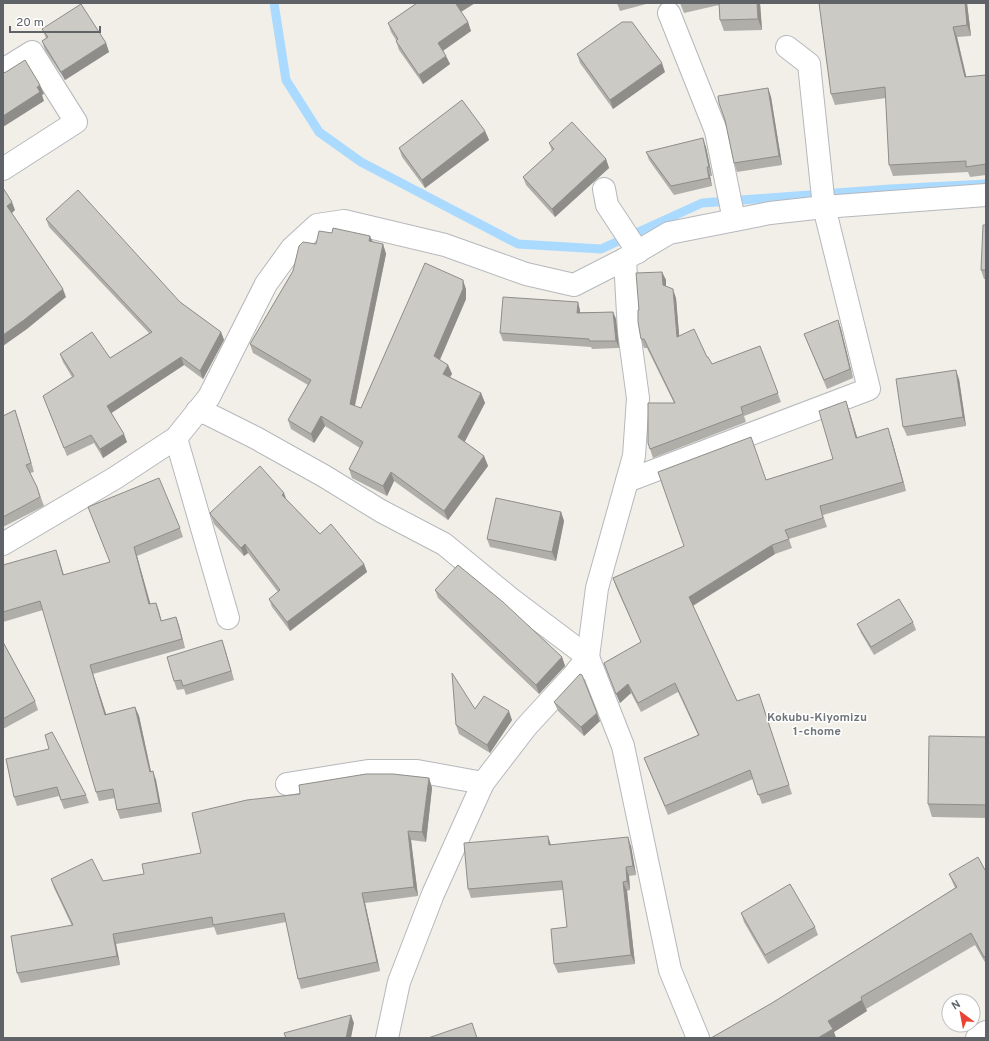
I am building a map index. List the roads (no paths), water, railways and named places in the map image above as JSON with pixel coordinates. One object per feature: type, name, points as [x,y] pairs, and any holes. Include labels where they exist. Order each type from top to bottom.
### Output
[{"type":"street","points":[[669,13],[716,131],[734,219]]},
{"type":"street","points":[[627,481],[868,389],[824,207],[810,64],[787,47]]},
{"type":"street","points":[[3,70],[32,52],[76,122],[3,170]]},
{"type":"street","points":[[604,189],[607,205],[617,220],[632,255],[629,332],[638,398],[634,456],[597,588],[588,657],[623,746],[670,970],[698,1038]]},
{"type":"street","points":[[3,544],[115,478],[176,438],[209,397],[266,284],[292,248],[317,225],[344,221],[360,224],[445,245],[526,274],[574,285],[632,255],[669,233],[770,213],[824,207],[986,195]]},
{"type":"street","points":[[198,411],[208,414],[256,438],[381,510],[444,544],[511,599],[588,657]]},
{"type":"street","points":[[176,438],[228,618]]},
{"type":"street","points":[[387,1038],[398,982],[433,894],[483,783],[526,727],[572,677],[588,657]]},
{"type":"street","points":[[287,784],[368,771],[417,771],[483,783]]},
{"type":"street","points":[[978,1038],[986,1032]]},
{"type":"waterway","points":[[274,3],[286,80],[319,132],[361,162],[518,244],[601,249],[702,203],[890,189],[986,184]]},
{"type":"district","name":"Kokubu-Kiyomizu 1-chome","points":[[817,725]]}]
